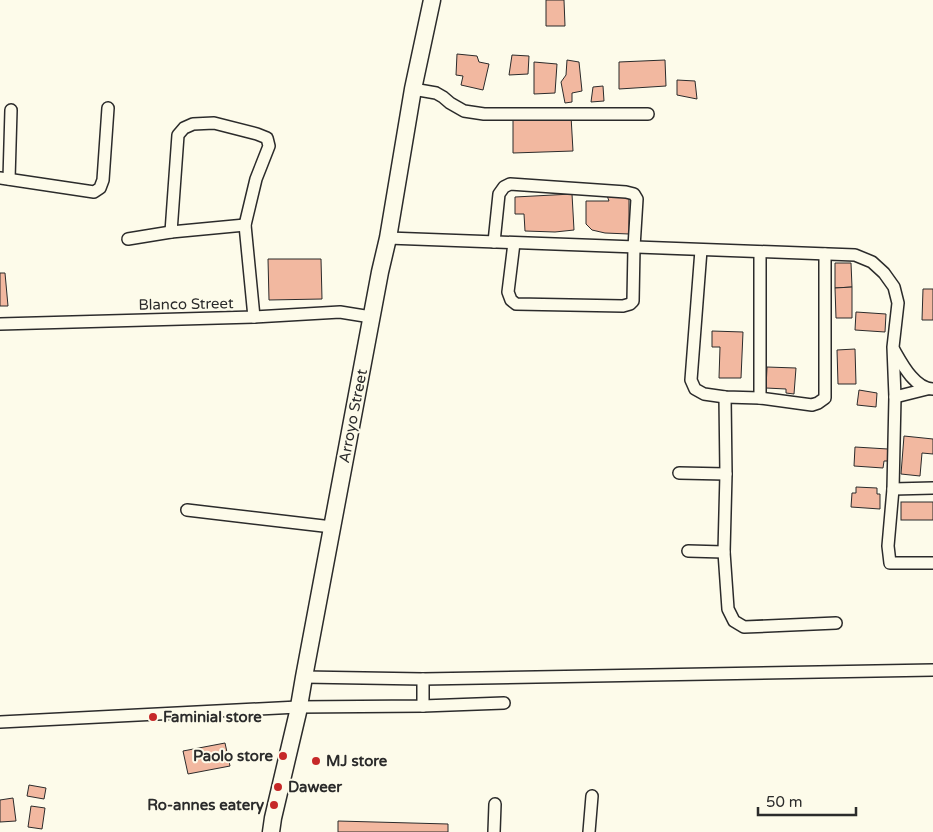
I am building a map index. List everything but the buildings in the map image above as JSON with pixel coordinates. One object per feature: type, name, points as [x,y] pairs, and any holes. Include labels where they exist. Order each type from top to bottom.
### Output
[{"type":"street","name":"Arroyo Street","points":[[271,832],[304,677],[388,238],[412,89],[432,0]]},
{"type":"street","points":[[412,89],[436,93],[464,111],[484,114],[648,114]]},
{"type":"street","points":[[11,110],[5,179],[94,192],[100,188],[103,180],[108,108]]},
{"type":"street","points":[[171,232],[178,135],[184,128],[192,124],[214,122],[267,138],[269,146],[256,179],[245,225],[254,317]]},
{"type":"street","points":[[494,242],[499,194],[504,186],[510,184],[634,194],[637,199],[633,301],[623,306],[516,304],[511,300],[508,292],[514,243]]},
{"type":"street","points":[[128,239],[171,232],[245,225]]},
{"type":"street","points":[[388,238],[855,255],[872,262],[884,273],[894,287],[898,303],[893,347],[895,397],[893,489],[888,546],[890,563],[933,563]]},
{"type":"street","points":[[701,250],[692,380],[695,389],[704,394],[724,397],[760,398],[812,405],[824,398],[825,254]]},
{"type":"street","points":[[760,252],[760,398]]},
{"type":"street","name":"Blanco Street","points":[[0,324],[254,317],[340,312],[372,316]]},
{"type":"street","points":[[893,347],[908,374],[930,389]]},
{"type":"street","points":[[895,397],[930,389]]},
{"type":"street","points":[[724,397],[726,474],[724,552],[728,610],[734,621],[744,627],[836,623]]},
{"type":"street","points":[[680,472],[726,474]]},
{"type":"street","points":[[893,489],[933,488]]},
{"type":"street","points":[[186,510],[332,527]]},
{"type":"street","points":[[688,551],[724,552]]},
{"type":"street","points":[[304,677],[422,678],[933,670]]},
{"type":"street","points":[[422,678],[422,706]]},
{"type":"street","points":[[0,722],[298,707],[504,703]]},
{"type":"street","points":[[589,832],[592,796]]},
{"type":"street","points":[[494,832],[495,804]]},
{"type":"place","name":"Faminial store","points":[[153,717]]},
{"type":"place","name":"Paolo store","points":[[283,756]]},
{"type":"place","name":"MJ store","points":[[316,761]]},
{"type":"place","name":"Daweer","points":[[278,787]]},
{"type":"place","name":"Ro-annes eatery","points":[[274,805]]}]
